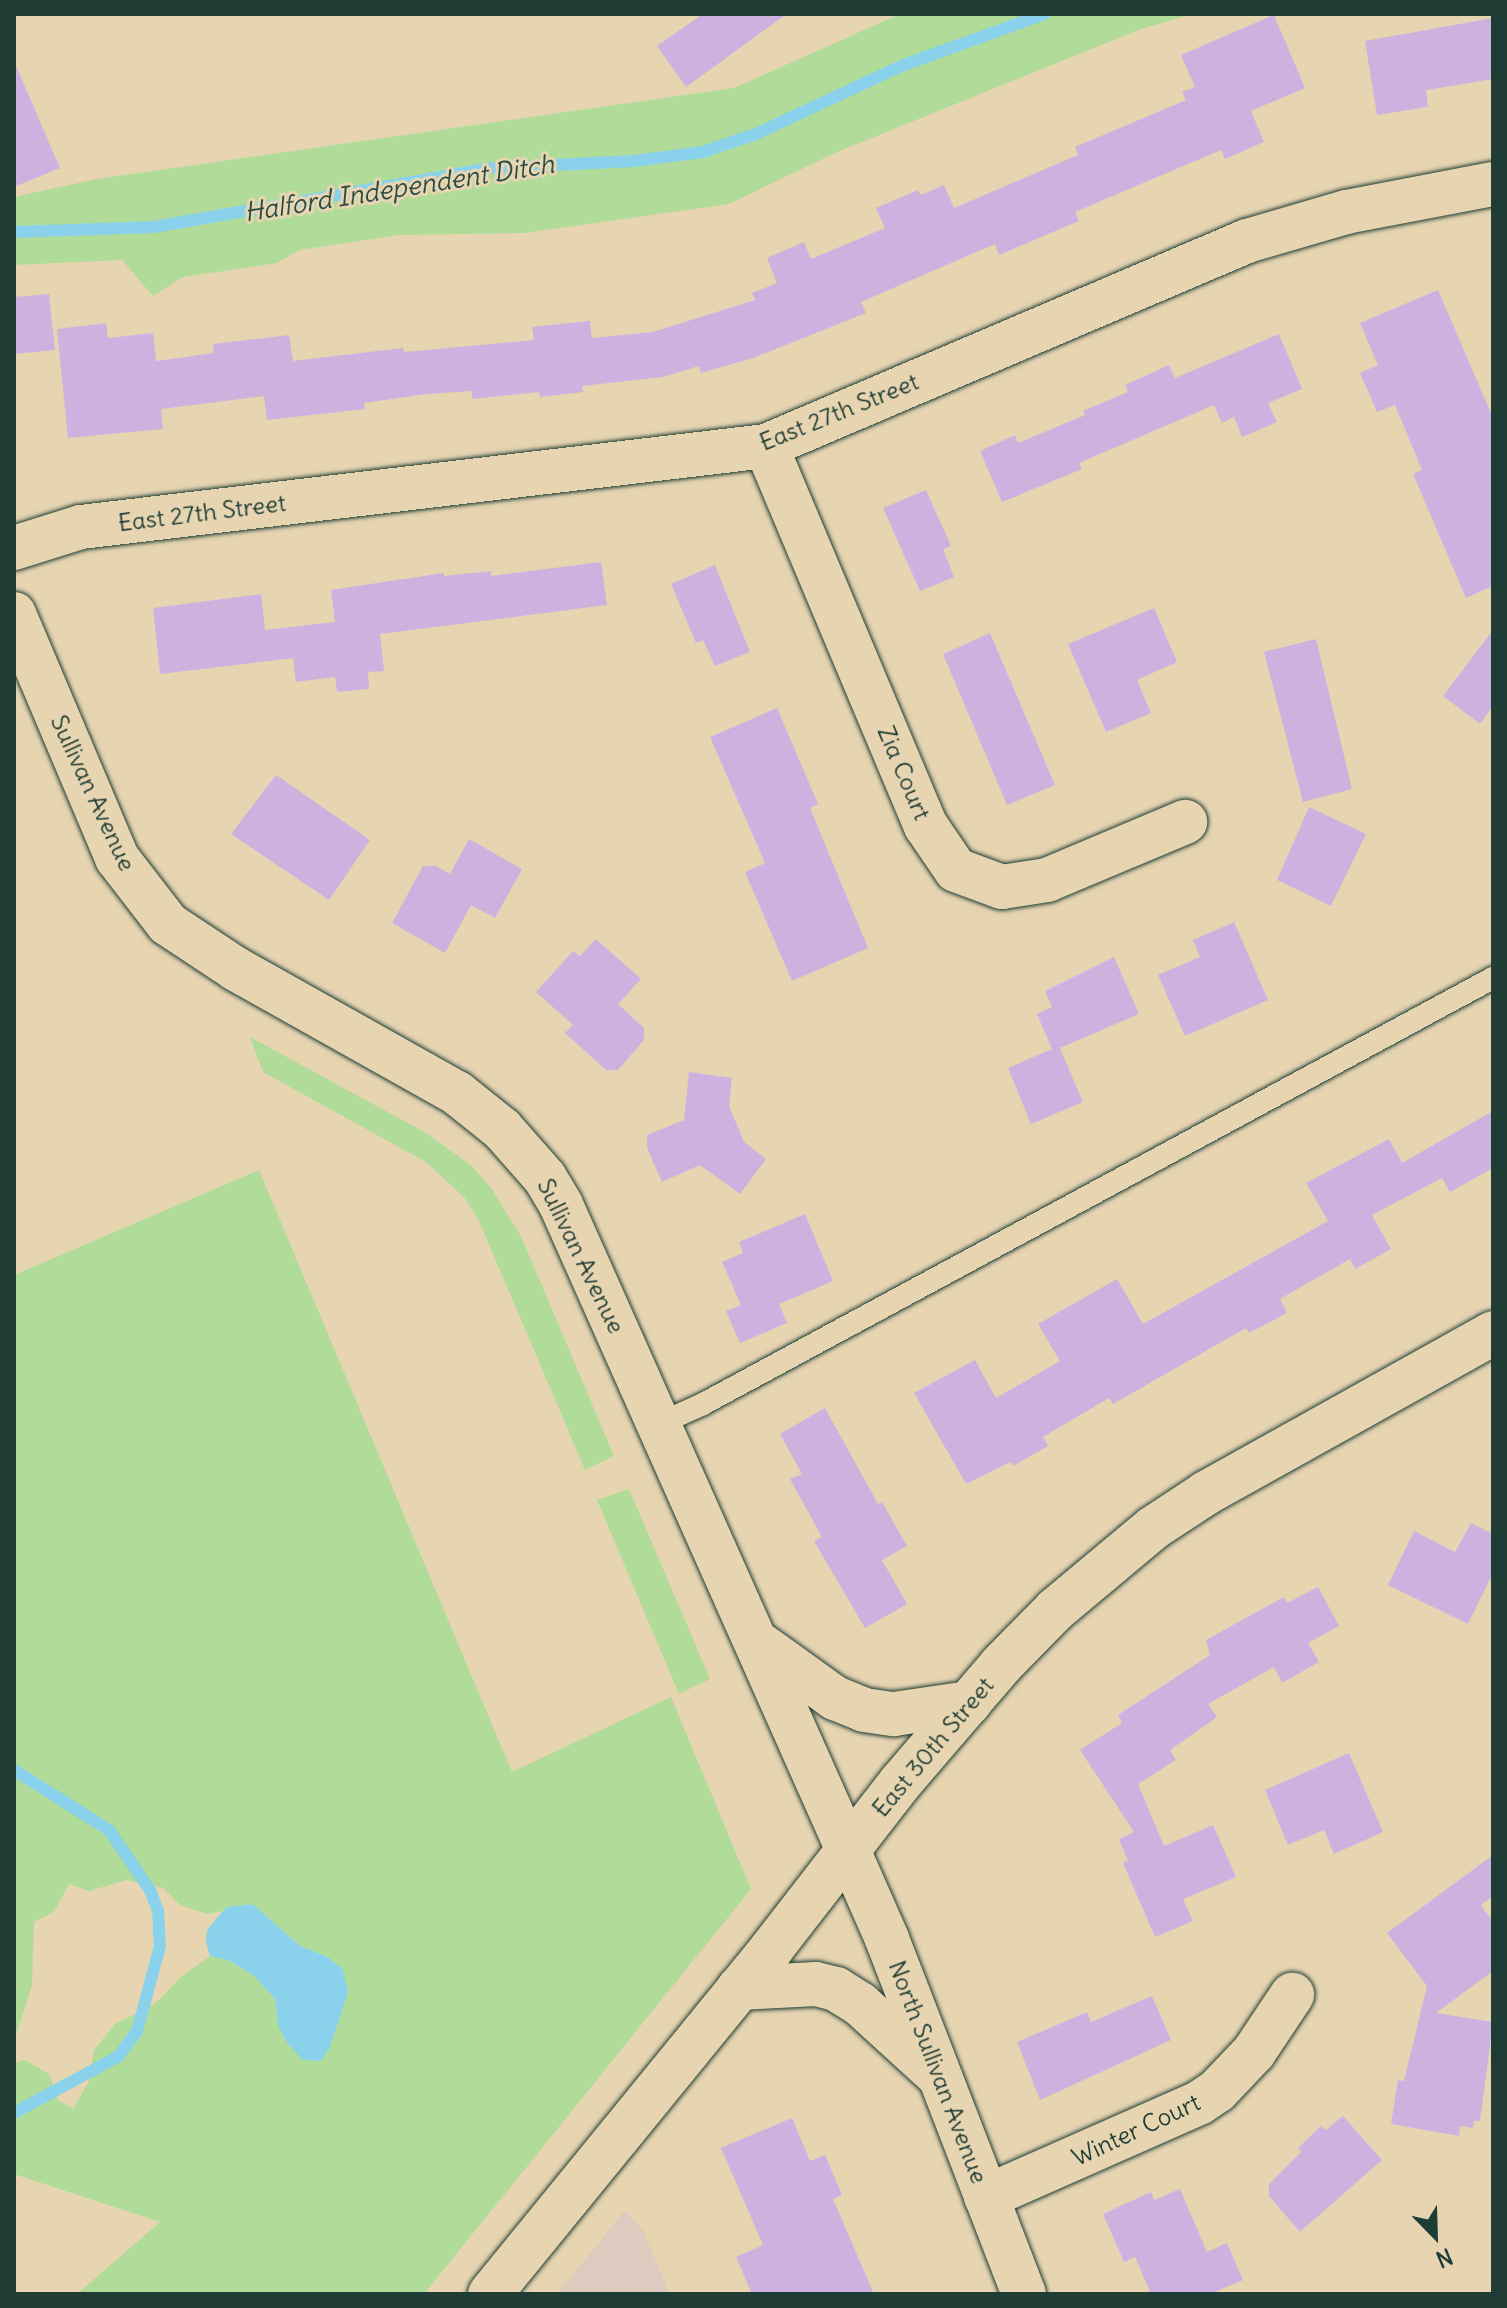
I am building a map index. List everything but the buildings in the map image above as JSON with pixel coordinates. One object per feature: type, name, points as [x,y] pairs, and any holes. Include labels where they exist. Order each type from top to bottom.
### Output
[{"type":"main road","name":"East 27th Street","points":[[14,548],[81,527],[766,446],[1247,241],[1346,212],[1493,184]]},
{"type":"main road","name":"Zia Court","points":[[766,446],[926,826],[956,870],[1002,887],[1047,880],[1185,822]]},
{"type":"main road","name":"Sullivan Avenue","points":[[14,614],[104,831],[117,858],[153,908],[168,924],[236,969],[457,1093],[525,1152],[561,1205],[848,1850]]},
{"type":"main road","name":"East 30th Street","points":[[490,2294],[969,1703],[1055,1610],[1153,1528],[1245,1469],[1493,1333]]},
{"type":"main road","points":[[755,1641],[835,1698],[864,1710],[894,1714],[969,1703]]},
{"type":"main road","name":"North Sullivan Avenue","points":[[848,1850],[1024,2294]]},
{"type":"main road","points":[[739,1988],[816,1984],[836,1989],[860,2004],[940,2077]]},
{"type":"main road","name":"Winter Court","points":[[986,2197],[1199,2103],[1217,2091],[1254,2052],[1292,1995]]},
{"type":"lane","points":[[659,1424],[703,1404],[1493,978]]},
{"type":"shaded area","points":[[625,2210],[643,2231],[670,2294],[557,2294]]},
{"type":"green space","points":[[900,14],[1192,14],[1141,29],[837,152],[729,204],[525,233],[399,235],[299,250],[277,263],[183,277],[153,296],[122,260],[14,265],[14,197],[97,179],[734,88]]},
{"type":"green space","points":[[250,1037],[426,1133],[472,1166],[491,1188],[521,1236],[614,1456],[585,1470],[479,1221],[465,1198],[426,1162],[263,1072]]},
{"type":"green space","points":[[259,1170],[512,1772],[671,1697],[751,1889],[424,2294],[77,2294],[160,2222],[14,2174],[14,2063],[25,2060],[49,2074],[58,2100],[73,2109],[89,2081],[94,2050],[115,2024],[156,2003],[181,1977],[210,1956],[228,1960],[254,1976],[275,1999],[278,2025],[328,1957],[300,1946],[253,1904],[208,1914],[180,1905],[163,1888],[127,1880],[89,1891],[69,1884],[54,1912],[34,1922],[32,1985],[14,2042],[14,1275]]},
{"type":"green space","points":[[629,1489],[710,1679],[679,1694],[597,1500]]},
{"type":"water","points":[[253,1904],[300,1946],[328,1957],[343,1970],[348,1992],[330,2047],[321,2061],[303,2060],[287,2043],[278,2025],[275,1999],[254,1976],[228,1960],[210,1956],[207,1930],[215,1920],[227,1907]]},
{"type":"waterway","name":"Halford Independent Ditch","points":[[14,232],[154,227],[492,168],[634,161],[703,152],[756,134],[901,66],[1045,14]]},
{"type":"waterway","name":"Halford Independent Ditch","points":[[14,1770],[109,1830],[150,1890],[158,1911],[160,1946],[137,2031],[119,2056],[14,2113]]}]
